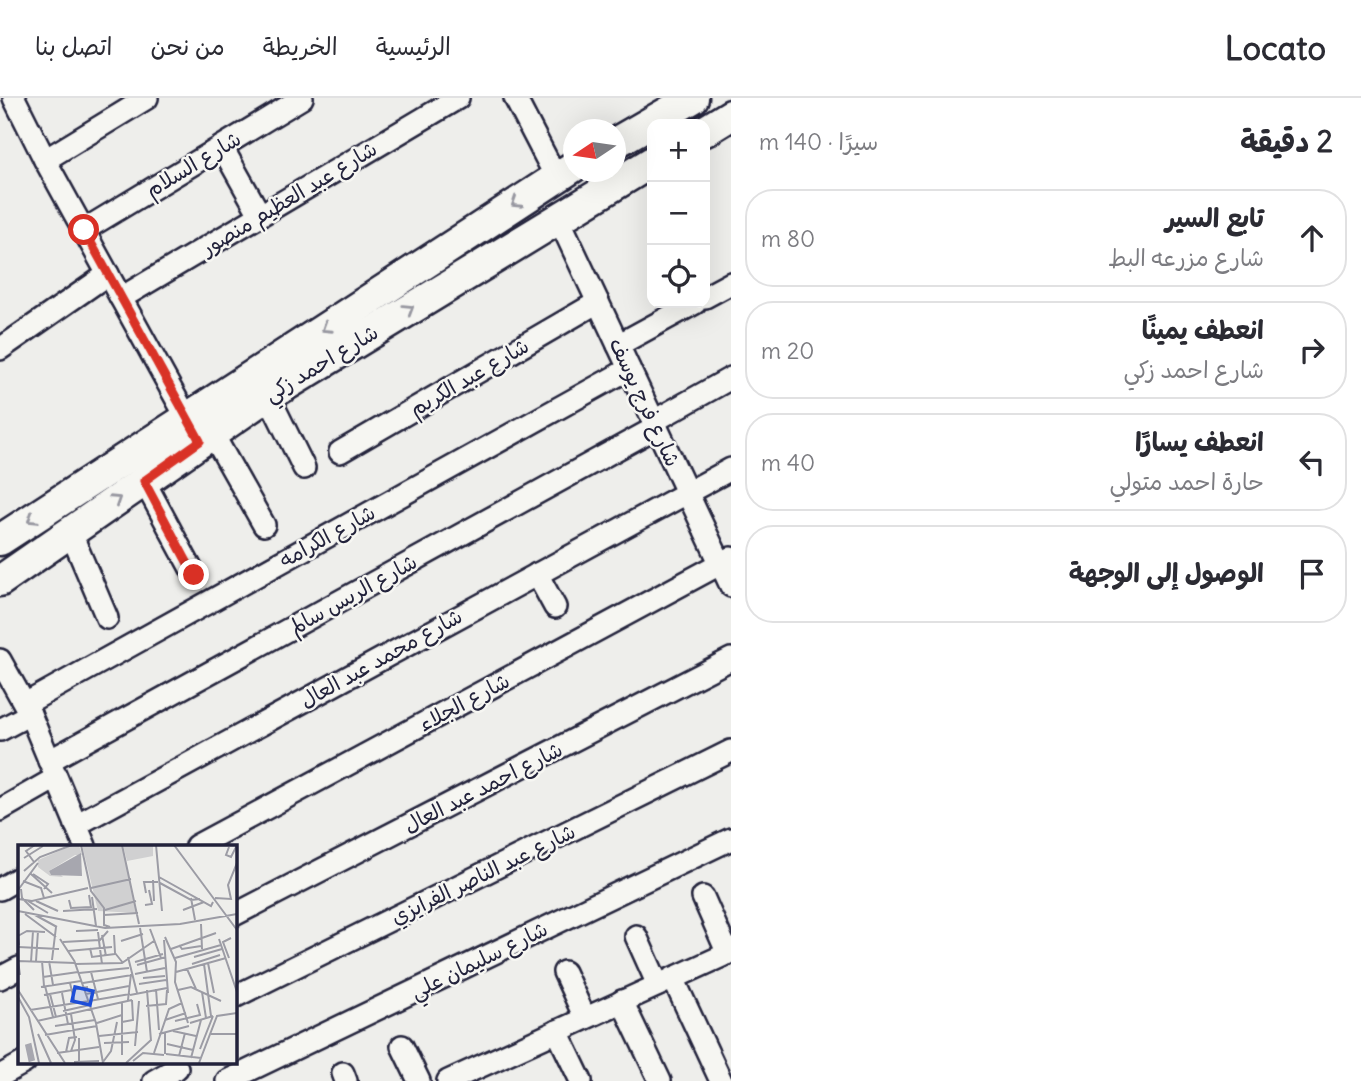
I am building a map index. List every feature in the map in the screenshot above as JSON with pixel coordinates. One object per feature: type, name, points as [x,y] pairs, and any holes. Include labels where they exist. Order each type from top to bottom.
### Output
[{"type":"street","points":[[14,98],[121,298],[200,431],[264,525]]},
{"type":"street","points":[[45,160],[146,98]]},
{"type":"street","name":"شارع السلام","points":[[84,230],[302,98]]},
{"type":"street","name":"شارع عبد العظيم منصور","points":[[121,298],[458,98]]},
{"type":"street","points":[[515,98],[563,169]]},
{"type":"street","points":[[626,137],[694,98]]},
{"type":"street","points":[[710,128],[731,115]]},
{"type":"street","points":[[222,147],[260,215]]},
{"type":"street","name":"شارع احمد زكي","points":[[0,540],[268,395],[647,165]]},
{"type":"street","name":"شارع احمد زكي","points":[[0,580],[144,481],[200,431],[563,173]]},
{"type":"street","name":"شارع فرج يوسف","points":[[558,217],[687,492],[726,561],[731,586]]},
{"type":"street","points":[[3,340],[108,274]]},
{"type":"street","points":[[710,294],[731,283]]},
{"type":"street","name":"شارع عبد الكريم","points":[[340,452],[598,302]]},
{"type":"street","points":[[618,345],[686,308]]},
{"type":"street","name":"شارع الكرامه","points":[[0,730],[27,709],[629,369]]},
{"type":"street","name":"شارع الريس سالم","points":[[0,810],[53,769],[731,378]]},
{"type":"street","points":[[268,395],[303,468]]},
{"type":"street","name":"شارع محمد عبد العال","points":[[80,840],[537,574],[731,468]]},
{"type":"street","points":[[144,481],[194,575]]},
{"type":"street","points":[[70,531],[107,618]]},
{"type":"street","name":"شارع الجلاء","points":[[198,845],[726,561]]},
{"type":"street","points":[[537,574],[555,607]]},
{"type":"street","name":"شارع احمد عبد العال","points":[[236,914],[731,659]]},
{"type":"street","points":[[0,660],[27,709],[80,840]]},
{"type":"street","name":"شارع عبد الناصر الفرايزي","points":[[236,996],[731,751]]},
{"type":"street","name":"شارع سليمان علي","points":[[227,1081],[731,839]]},
{"type":"street","points":[[0,889],[18,879]]},
{"type":"street","points":[[448,1081],[484,1074],[557,1031],[729,953],[703,897]]},
{"type":"street","points":[[636,936],[665,981],[721,1081]]},
{"type":"street","points":[[0,978],[18,969]]},
{"type":"street","points":[[564,972],[585,1018]]},
{"type":"street","points":[[622,1001],[660,1081]]},
{"type":"street","points":[[557,1031],[581,1081]]},
{"type":"street","points":[[402,1046],[419,1081]]},
{"type":"street","points":[[0,1076],[23,1063]]},
{"type":"street","points":[[154,1081],[178,1070]]},
{"type":"route","points":[[84,230],[200,441],[144,481],[194,575]]}]
